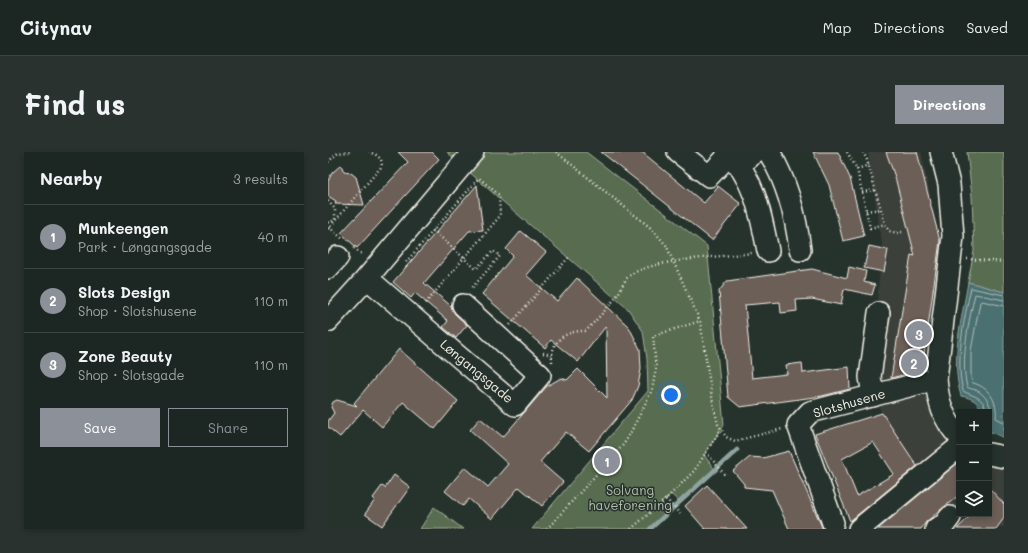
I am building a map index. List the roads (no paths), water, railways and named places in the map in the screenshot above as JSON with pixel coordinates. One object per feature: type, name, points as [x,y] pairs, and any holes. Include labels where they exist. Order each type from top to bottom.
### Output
[{"type":"street","points":[[328,321],[367,278],[473,152]]},
{"type":"street","points":[[678,152],[709,176],[732,157],[755,152]]},
{"type":"street","points":[[769,152],[780,170],[790,197],[796,222],[800,250]]},
{"type":"street","points":[[942,152],[949,184],[953,236],[952,258],[936,379],[938,398],[942,413],[956,442]]},
{"type":"street","points":[[732,157],[746,178],[758,203],[768,251]]},
{"type":"street","points":[[758,203],[790,197]]},
{"type":"street","name":"Løngangsgade","points":[[367,278],[515,404],[540,376],[499,338],[466,299]]},
{"type":"street","points":[[873,396],[870,377],[879,313]]},
{"type":"street","name":"Slotshusene","points":[[833,523],[798,425],[810,412],[936,379]]},
{"type":"street","points":[[859,529],[956,445]]},
{"type":"street","points":[[992,455],[1004,457]]},
{"type":"water","points":[[968,282],[1004,292],[1004,438],[992,432],[992,409],[981,409],[979,405],[974,401],[961,396],[957,368],[960,325]]},
{"type":"waterway","points":[[650,529],[737,450]]},
{"type":"place","name":"Zone Beauty","points":[[919,334]]},
{"type":"place","name":"Slots Design","points":[[914,363]]},
{"type":"place","name":"Munkeengen","points":[[607,461]]},
{"type":"park label","name":"Solvang haveforening","points":[[630,498]]}]
